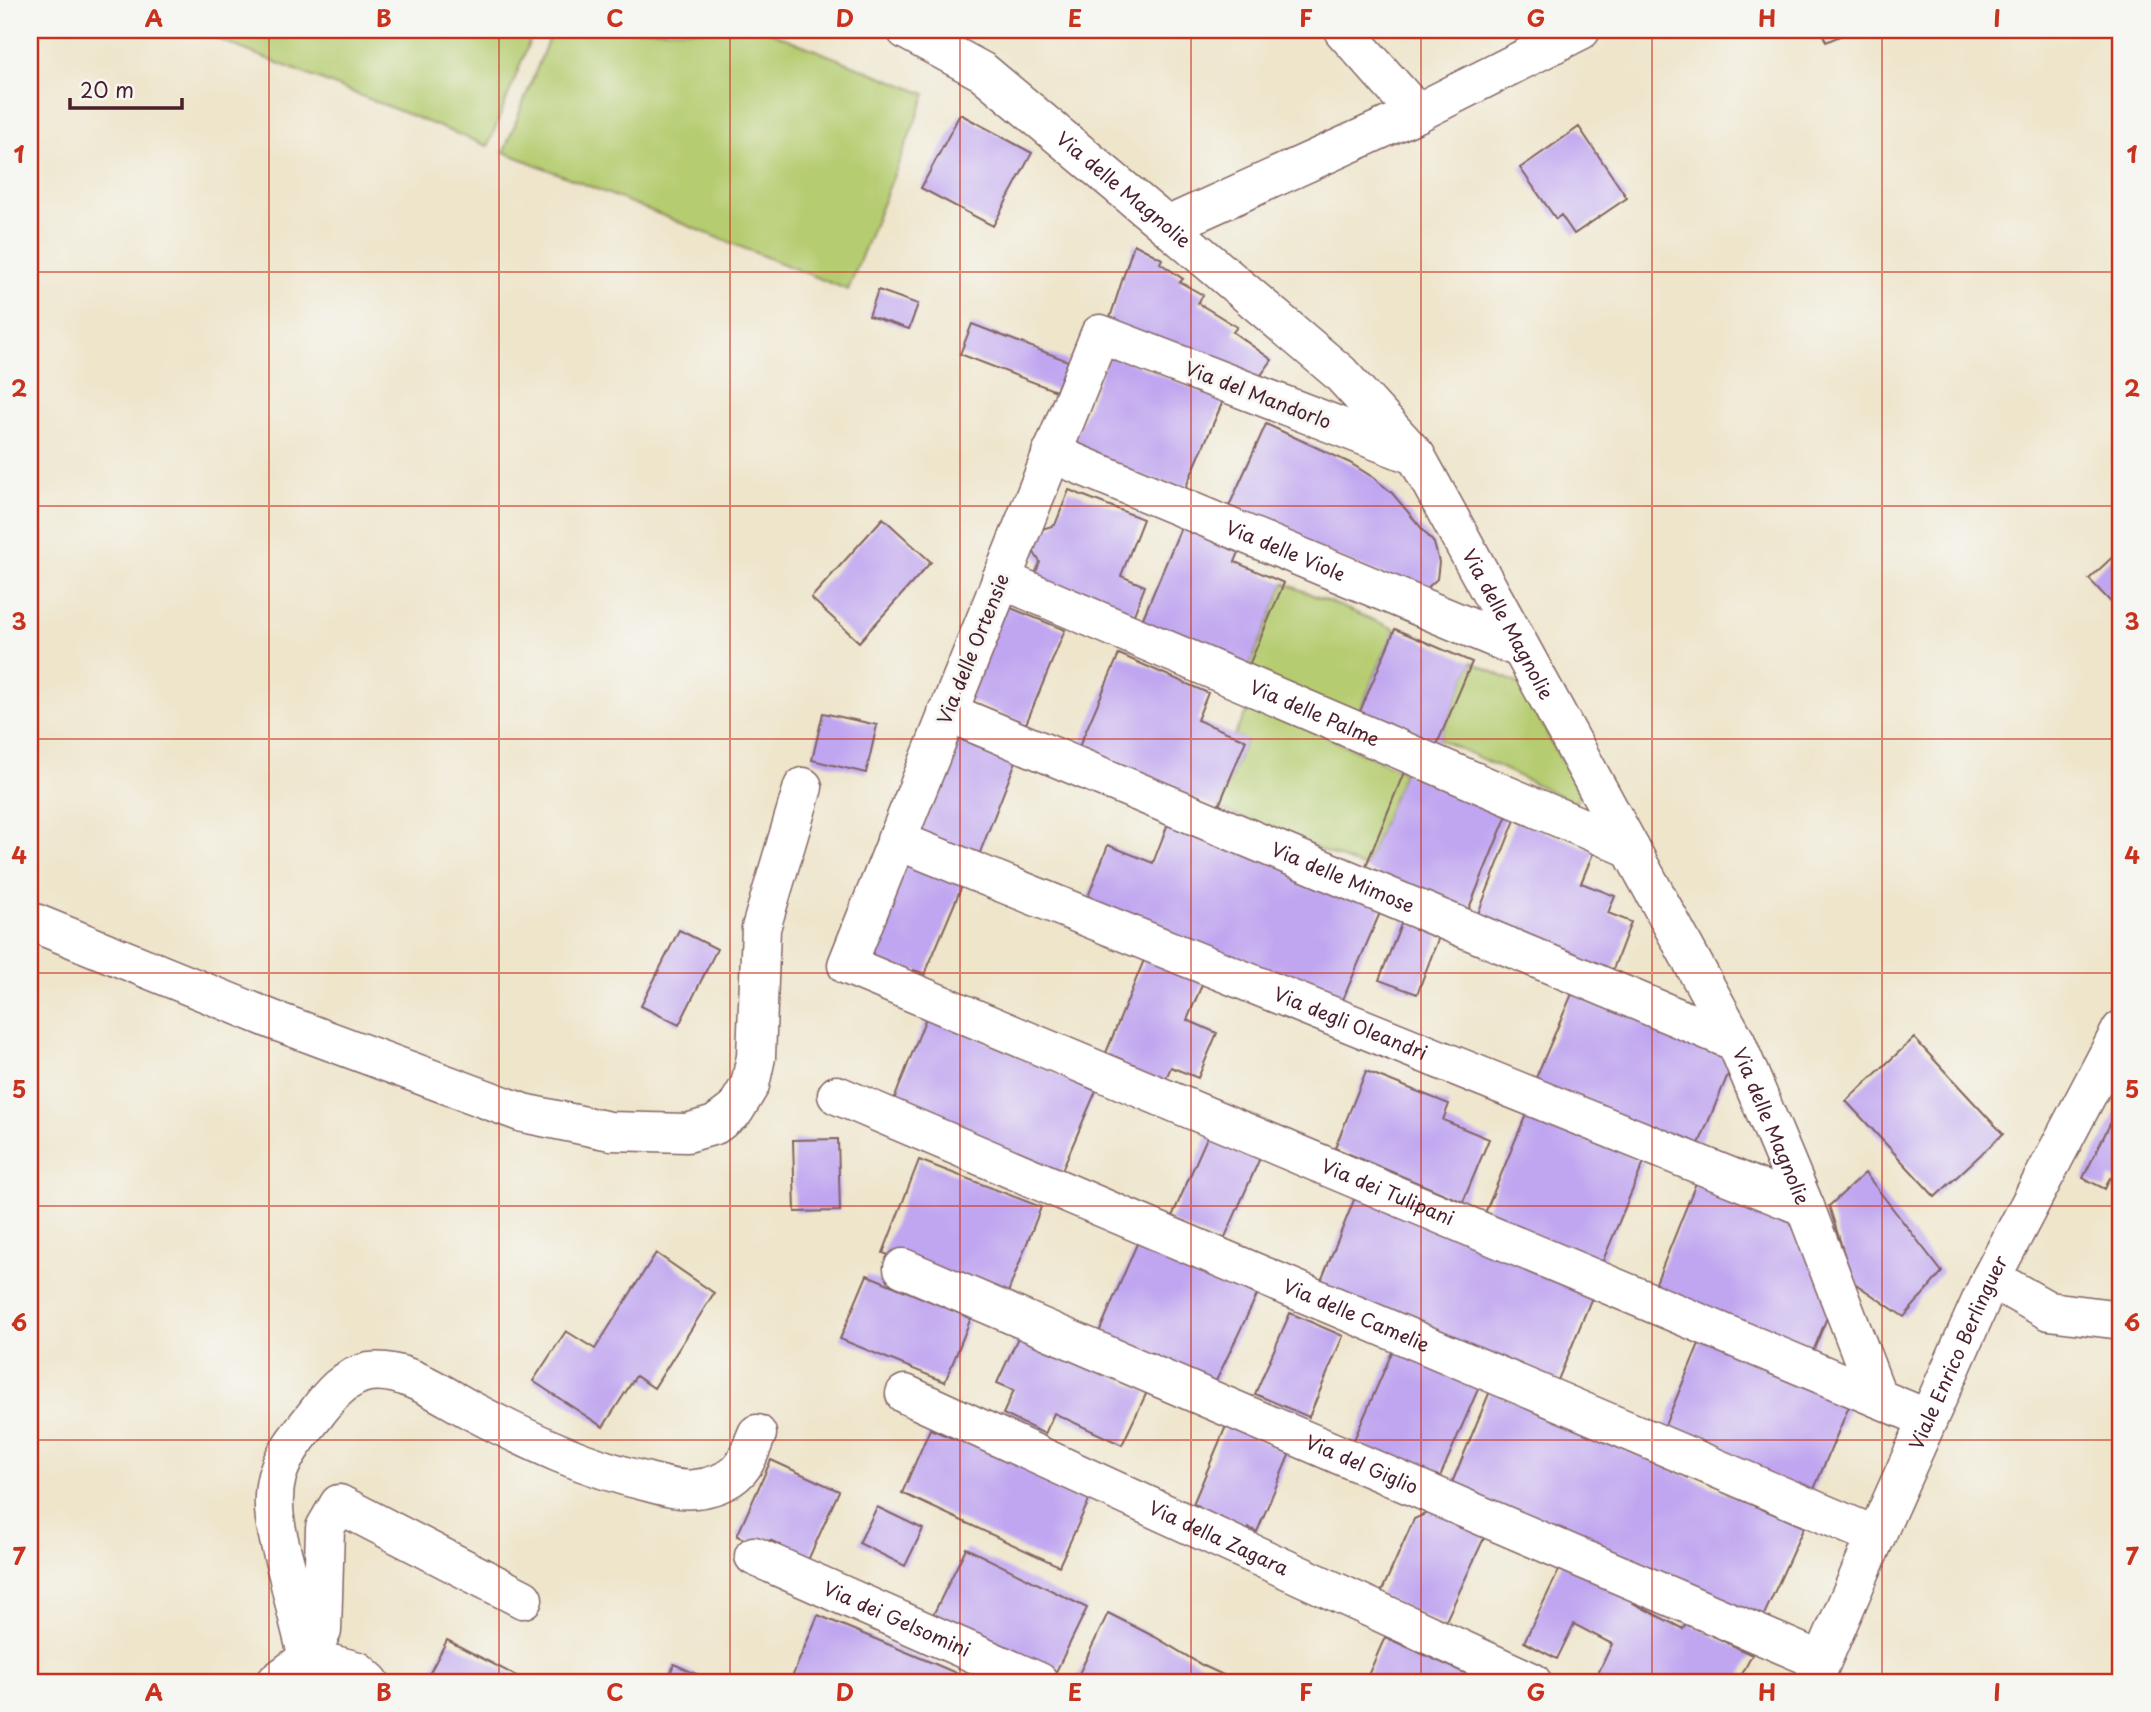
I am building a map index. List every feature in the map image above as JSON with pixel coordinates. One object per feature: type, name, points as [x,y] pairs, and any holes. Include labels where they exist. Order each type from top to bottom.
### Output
[{"type":"street","name":"Via delle Magnolie","points":[[906,30],[983,72],[1340,373],[1416,456],[1736,1042],[1805,1207],[1878,1398]]},
{"type":"street","points":[[1343,30],[1417,113]]},
{"type":"street","points":[[1167,226],[1417,113],[1581,30]]},
{"type":"street","name":"Via del Mandorlo","points":[[1100,334],[1416,456]]},
{"type":"street","name":"Via delle Ortensie","points":[[847,965],[1100,334]]},
{"type":"street","name":"Via delle Viole","points":[[1051,453],[1519,648]]},
{"type":"street","name":"Via delle Palme","points":[[1001,579],[1630,848]]},
{"type":"street","name":"Via delle Mimose","points":[[947,712],[1736,1042]]},
{"type":"street","points":[[30,921],[273,1020],[523,1113],[610,1131],[687,1133],[715,1125],[725,1118],[735,1110],[750,1085],[756,1058],[761,928],[803,787]]},
{"type":"street","name":"Via degli Oleandri","points":[[896,841],[1805,1207]]},
{"type":"street","name":"Via dei Tulipani","points":[[847,965],[1928,1419]]},
{"type":"street","name":"Viale Enrico Berlinguer","points":[[1817,1672],[1992,1278],[2121,1030]]},
{"type":"street","name":"Via delle Camelie","points":[[837,1095],[1876,1536]]},
{"type":"street","name":"Via del Giglio","points":[[903,1268],[1817,1672]]},
{"type":"street","points":[[1992,1278],[2049,1311],[2121,1320]]},
{"type":"street","points":[[307,1658],[275,1525],[272,1499],[278,1474],[292,1444],[326,1401],[347,1380],[367,1373],[389,1372],[411,1380],[558,1454],[629,1478],[678,1489],[712,1486],[739,1471],[757,1434]]},
{"type":"street","name":"Via della Zagara","points":[[905,1394],[1532,1682]]},
{"type":"street","points":[[276,1682],[307,1658],[322,1631],[325,1528],[338,1504],[523,1599]]},
{"type":"street","name":"Via dei Gelsomini","points":[[754,1556],[1039,1682]]},
{"type":"street","points":[[307,1658],[358,1671],[370,1682]]},
{"type":"green space","points":[[221,30],[534,30],[488,146],[217,39]]},
{"type":"green space","points":[[552,30],[765,30],[926,94],[848,290],[504,152]]},
{"type":"green space","points":[[1284,583],[1395,629],[1355,721],[1247,671]]},
{"type":"green space","points":[[1472,662],[1521,685],[1580,794],[1578,800],[1574,802],[1439,739]]},
{"type":"green space","points":[[1256,709],[1271,711],[1404,772],[1365,868],[1218,808],[1246,741],[1234,735],[1245,715]]},
{"type":"building","points":[[1821,30],[1854,30],[1826,42]]},
{"type":"building","points":[[960,114],[1032,153],[993,226],[921,188]]},
{"type":"building","points":[[1579,127],[1627,198],[1574,234],[1561,215],[1556,219],[1520,168]]},
{"type":"building","points":[[1134,244],[1162,259],[1160,263],[1183,279],[1180,282],[1203,295],[1198,303],[1237,327],[1233,332],[1272,360],[1253,386],[1106,330]]},
{"type":"building","points":[[878,290],[918,304],[909,329],[869,316]]},
{"type":"building","points":[[972,324],[1068,361],[1056,391],[960,354]]},
{"type":"building","points":[[1109,354],[1223,401],[1185,489],[1069,453]]},
{"type":"building","points":[[1266,424],[1350,463],[1392,493],[1434,543],[1439,562],[1437,579],[1425,590],[1225,515]]},
{"type":"building","points":[[1069,490],[1143,519],[1121,576],[1145,586],[1133,617],[1030,587],[1040,562],[1033,551],[1042,529],[1055,525]]},
{"type":"building","points":[[883,518],[931,562],[859,642],[811,598]]},
{"type":"building","points":[[1182,525],[1240,550],[1235,562],[1284,583],[1247,670],[1140,625]]},
{"type":"building","points":[[2121,549],[2121,613],[2089,579]]},
{"type":"building","points":[[1001,604],[1065,630],[1026,724],[964,698]]},
{"type":"building","points":[[1395,629],[1472,662],[1432,756],[1355,723]]},
{"type":"building","points":[[1119,654],[1208,693],[1197,720],[1246,740],[1218,808],[1078,749]]},
{"type":"building","points":[[823,713],[877,725],[866,773],[812,760]]},
{"type":"building","points":[[947,734],[1016,761],[975,865],[906,837]]},
{"type":"building","points":[[1404,772],[1507,815],[1465,918],[1365,868]]},
{"type":"building","points":[[1515,820],[1594,851],[1581,883],[1615,896],[1608,913],[1631,922],[1612,972],[1476,919]]},
{"type":"building","points":[[1169,821],[1382,908],[1341,1004],[1086,902],[1108,845],[1153,863]]},
{"type":"building","points":[[899,853],[964,881],[925,974],[914,970],[910,978],[857,955]]},
{"type":"building","points":[[1403,919],[1440,934],[1417,994],[1379,980]]},
{"type":"building","points":[[679,930],[717,949],[679,1025],[641,1006]]},
{"type":"building","points":[[1146,955],[1204,980],[1187,1020],[1217,1033],[1198,1078],[1171,1067],[1163,1085],[1103,1060]]},
{"type":"building","points":[[1574,989],[1722,1054],[1729,1072],[1694,1156],[1532,1087]]},
{"type":"building","points":[[927,1015],[1096,1091],[1056,1184],[890,1110]]},
{"type":"building","points":[[1914,1038],[2003,1134],[1935,1197],[1846,1101]]},
{"type":"building","points":[[1366,1071],[1449,1104],[1443,1120],[1489,1139],[1463,1202],[1335,1148]]},
{"type":"building","points":[[2121,1102],[2121,1184],[2110,1178],[2105,1189],[2083,1178]]},
{"type":"building","points":[[1527,1112],[1644,1162],[1602,1263],[1485,1213]]},
{"type":"building","points":[[1212,1126],[1264,1149],[1222,1244],[1170,1221]]},
{"type":"building","points":[[838,1139],[840,1211],[795,1212],[793,1140]]},
{"type":"building","points":[[919,1160],[1041,1207],[1007,1295],[970,1286],[883,1253]]},
{"type":"building","points":[[1865,1173],[1942,1272],[1904,1317],[1853,1282],[1829,1206]]},
{"type":"building","points":[[1696,1183],[1799,1225],[1833,1303],[1812,1354],[1654,1288]]},
{"type":"building","points":[[1358,1190],[1595,1290],[1556,1385],[1319,1286]]},
{"type":"building","points":[[1139,1239],[1257,1295],[1215,1383],[1150,1352],[1147,1359],[1097,1337]]},
{"type":"building","points":[[656,1253],[714,1293],[654,1388],[636,1376],[603,1427],[533,1381],[566,1331],[595,1349]]},
{"type":"building","points":[[867,1275],[971,1318],[945,1382],[840,1339]]},
{"type":"building","points":[[1290,1313],[1343,1336],[1309,1417],[1255,1394]]},
{"type":"building","points":[[1020,1333],[1147,1392],[1122,1445],[1054,1413],[1045,1434],[1003,1414],[1014,1390],[997,1383]]},
{"type":"building","points":[[1703,1334],[1853,1397],[1812,1494],[1663,1430]]},
{"type":"building","points":[[1393,1350],[1479,1387],[1439,1479],[1353,1442]]},
{"type":"building","points":[[1490,1391],[1804,1527],[1759,1626],[1564,1537],[1566,1530],[1556,1526],[1553,1532],[1449,1490]]},
{"type":"building","points":[[1226,1426],[1290,1453],[1257,1532],[1249,1528],[1245,1536],[1196,1515],[1199,1506],[1193,1504]]},
{"type":"building","points":[[930,1429],[952,1438],[954,1433],[1091,1496],[1059,1566],[902,1493]]},
{"type":"building","points":[[771,1460],[839,1491],[805,1567],[776,1554],[780,1545],[770,1540],[766,1549],[737,1536]]},
{"type":"building","points":[[877,1507],[923,1529],[905,1566],[859,1543]]},
{"type":"building","points":[[1434,1510],[1485,1536],[1444,1625],[1380,1595],[1414,1519]]},
{"type":"building","points":[[966,1548],[1087,1608],[1052,1680],[931,1619]]},
{"type":"building","points":[[1564,1560],[1627,1591],[1633,1603],[1683,1629],[1686,1622],[1752,1655],[1738,1682],[1594,1682],[1612,1644],[1574,1624],[1557,1659],[1524,1642]]},
{"type":"building","points":[[1108,1613],[1202,1665],[1238,1682],[1075,1682]]},
{"type":"building","points":[[818,1615],[935,1664],[977,1682],[790,1682]]},
{"type":"building","points":[[1385,1637],[1485,1682],[1365,1682]]},
{"type":"building","points":[[447,1640],[524,1680],[523,1682],[425,1682]]},
{"type":"building","points":[[674,1664],[713,1682],[667,1682]]}]
